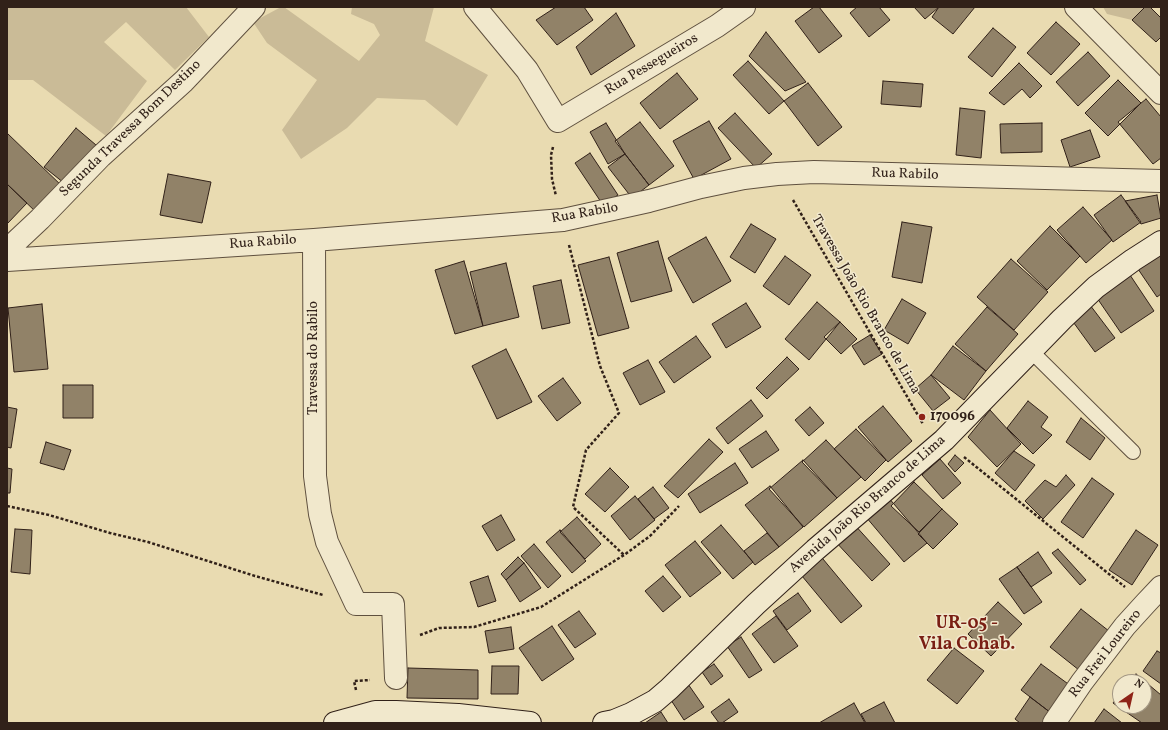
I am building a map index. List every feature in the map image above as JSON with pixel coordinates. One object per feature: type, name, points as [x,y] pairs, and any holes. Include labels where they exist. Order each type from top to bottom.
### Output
[{"type":"street","name":"Segunda Travessa Bom Destino","points":[[7,250],[101,156],[184,81],[254,7]]},
{"type":"street","points":[[475,7],[527,70],[558,121]]},
{"type":"street","name":"Rua Pessegueiros","points":[[558,121],[717,26],[744,7]]},
{"type":"street","points":[[1076,7],[1159,88]]},
{"type":"street","name":"Rua Rabilo","points":[[7,260],[314,240],[563,220],[650,201],[701,187],[744,178],[777,174],[814,172],[1161,180]]},
{"type":"street","name":"Travessa do Rabilo","points":[[314,240],[315,476],[320,514],[327,542],[356,604]]},
{"type":"street","name":"Avenida João Rio Branco de Lima","points":[[604,723],[614,721],[631,714],[655,701],[814,550],[940,443],[1062,319],[1096,287],[1161,242]]},
{"type":"street","name":"Rua Frei Loureiro","points":[[1054,723],[1082,682],[1144,604],[1161,587]]},
{"type":"street","points":[[356,604],[393,604],[396,678]]},
{"type":"street","points":[[335,723],[374,712],[396,712],[458,715],[530,723]]},
{"type":"lane","points":[[1031,351],[1132,452]]},
{"type":"path","points":[[558,121],[551,155],[552,179],[600,366],[619,414],[586,450],[573,507],[624,556]]},
{"type":"path","name":"Travessa João Rio Branco de Lima","points":[[777,174],[940,443]]},
{"type":"path","points":[[940,443],[1144,604]]},
{"type":"path","points":[[7,506],[49,515],[110,533],[148,542],[255,576],[356,604]]},
{"type":"path","points":[[394,645],[439,628],[474,627],[541,607],[624,556],[650,536],[679,506]]},
{"type":"shaded area","points":[[7,7],[186,7],[209,37],[175,70],[126,22],[104,42],[147,81],[106,136],[33,80],[7,80]]},
{"type":"shaded area","points":[[281,7],[284,7],[359,61],[380,35],[374,24],[351,14],[352,7],[434,7],[425,41],[488,75],[457,126],[425,100],[377,98],[347,128],[301,159],[282,130],[317,80],[267,43],[253,22]]},
{"type":"shaded area","points":[[1103,7],[1145,7],[1132,20],[1107,14]]},
{"type":"building","points":[[556,7],[584,7],[593,20],[557,45],[536,20]]},
{"type":"building","points":[[814,7],[819,7],[842,36],[819,53],[795,21]]},
{"type":"building","points":[[857,7],[879,7],[890,20],[869,37],[850,13]]},
{"type":"building","points":[[914,7],[939,7],[925,19]]},
{"type":"building","points":[[939,7],[975,7],[953,34],[932,17]]},
{"type":"building","points":[[1145,7],[1150,7],[1161,18],[1161,37],[1156,42],[1132,20]]},
{"type":"building","points":[[616,13],[635,46],[591,75],[576,47]]},
{"type":"building","points":[[1056,22],[1080,44],[1051,75],[1027,53]]},
{"type":"building","points":[[993,28],[1016,47],[992,77],[968,57]]},
{"type":"building","points":[[766,32],[806,82],[785,91],[749,56]]},
{"type":"building","points":[[1088,52],[1110,76],[1078,106],[1056,82]]},
{"type":"building","points":[[748,61],[784,101],[769,114],[733,75]]},
{"type":"building","points":[[1019,63],[1042,86],[1030,98],[1022,89],[1004,105],[989,93]]},
{"type":"building","points":[[677,73],[698,99],[660,129],[640,103]]},
{"type":"building","points":[[1118,80],[1141,103],[1108,136],[1085,113]]},
{"type":"building","points":[[883,81],[923,84],[921,107],[881,104]]},
{"type":"building","points":[[808,83],[842,127],[818,146],[784,101]]},
{"type":"building","points":[[1146,99],[1161,117],[1161,158],[1153,164],[1118,122]]},
{"type":"building","points":[[960,108],[985,111],[981,158],[956,155]]},
{"type":"building","points":[[735,113],[772,154],[756,168],[718,128]]},
{"type":"building","points":[[709,121],[731,159],[694,179],[673,141]]},
{"type":"building","points":[[640,122],[674,166],[649,185],[615,141]]},
{"type":"building","points":[[606,123],[625,154],[608,164],[590,132]]},
{"type":"building","points":[[1042,123],[1042,152],[1001,153],[1000,124]]},
{"type":"building","points":[[76,128],[96,145],[64,183],[44,167]]},
{"type":"building","points":[[1090,130],[1100,157],[1070,167],[1061,140]]},
{"type":"building","points":[[7,133],[64,188],[39,215],[7,184]]},
{"type":"building","points":[[590,153],[618,195],[603,205],[575,163]]},
{"type":"building","points":[[625,154],[649,185],[632,198],[608,167]]},
{"type":"building","points":[[168,174],[211,182],[202,223],[160,215]]},
{"type":"building","points":[[7,184],[27,203],[7,224]]},
{"type":"building","points":[[1121,195],[1141,222],[1113,242],[1094,215]]},
{"type":"building","points":[[1157,195],[1161,218],[1141,224],[1125,201]]},
{"type":"building","points":[[1083,207],[1112,240],[1086,263],[1057,230]]},
{"type":"building","points":[[902,222],[932,227],[922,283],[892,277]]},
{"type":"building","points":[[751,224],[776,239],[755,273],[730,257]]},
{"type":"building","points":[[1050,226],[1080,256],[1047,290],[1017,261]]},
{"type":"building","points":[[706,237],[731,281],[693,303],[668,258]]},
{"type":"building","points":[[658,241],[672,291],[631,302],[617,253]]},
{"type":"building","points":[[1161,254],[1161,294],[1157,297],[1138,269]]},
{"type":"building","points":[[785,256],[811,275],[789,305],[763,286]]},
{"type":"building","points":[[609,257],[629,328],[598,336],[578,265]]},
{"type":"building","points":[[1011,259],[1048,292],[1014,330],[977,297]]},
{"type":"building","points":[[464,261],[483,326],[455,334],[435,270]]},
{"type":"building","points":[[506,263],[519,317],[483,326],[470,272]]},
{"type":"building","points":[[1130,275],[1154,311],[1121,333],[1097,298]]},
{"type":"building","points":[[561,280],[570,323],[542,329],[533,286]]},
{"type":"building","points":[[902,299],[926,313],[908,344],[884,330]]},
{"type":"building","points":[[817,302],[840,322],[809,360],[785,339]]},
{"type":"building","points":[[746,303],[761,327],[726,348],[712,324]]},
{"type":"building","points":[[42,304],[48,369],[14,372],[8,308]]},
{"type":"building","points":[[1090,305],[1115,338],[1095,352],[1071,319]]},
{"type":"building","points":[[987,307],[1018,334],[986,371],[955,344]]},
{"type":"building","points":[[840,322],[857,339],[841,354],[824,337]]},
{"type":"building","points":[[870,335],[882,354],[864,365],[852,346]]},
{"type":"building","points":[[696,336],[711,357],[674,383],[659,362]]},
{"type":"building","points":[[953,346],[986,371],[964,400],[931,375]]},
{"type":"building","points":[[506,349],[532,402],[497,419],[472,366]]},
{"type":"building","points":[[787,357],[799,369],[767,399],[756,388]]},
{"type":"building","points":[[648,360],[665,392],[640,405],[623,373]]},
{"type":"building","points":[[931,375],[950,398],[933,411],[915,389]]},
{"type":"building","points":[[563,378],[581,403],[557,421],[538,396]]},
{"type":"building","points":[[63,385],[93,385],[93,418],[63,418]]},
{"type":"building","points":[[751,400],[763,416],[728,444],[716,428]]},
{"type":"building","points":[[1028,401],[1048,417],[1041,427],[1052,435],[1033,454],[1007,428]]},
{"type":"building","points":[[883,406],[912,441],[888,462],[858,427]]},
{"type":"building","points":[[7,407],[17,409],[11,448],[7,447]]},
{"type":"building","points":[[810,407],[824,423],[809,436],[795,420]]},
{"type":"building","points":[[990,410],[1021,444],[997,467],[968,437]]},
{"type":"building","points":[[1081,418],[1105,438],[1090,460],[1066,442]]},
{"type":"building","points":[[856,429],[886,460],[865,481],[834,449]]},
{"type":"building","points":[[766,431],[779,450],[752,468],[739,449]]},
{"type":"building","points":[[709,439],[723,452],[678,498],[664,486]]},
{"type":"building","points":[[826,440],[861,477],[837,498],[802,462]]},
{"type":"building","points":[[46,442],[71,450],[64,470],[40,463]]},
{"type":"building","points":[[1014,451],[1035,465],[1015,491],[995,473]]},
{"type":"building","points":[[955,455],[964,463],[955,472],[948,464]]},
{"type":"building","points":[[940,459],[961,483],[943,499],[922,475]]},
{"type":"building","points":[[803,460],[837,498],[804,527],[769,489]]},
{"type":"building","points":[[735,463],[748,483],[700,513],[688,494]]},
{"type":"building","points":[[7,468],[12,469],[10,493],[7,493]]},
{"type":"building","points":[[610,468],[629,487],[605,512],[585,494]]},
{"type":"building","points":[[1066,475],[1075,485],[1043,519],[1025,501],[1045,480],[1056,487]]},
{"type":"building","points":[[1092,478],[1114,494],[1083,538],[1061,522]]},
{"type":"building","points":[[914,482],[942,509],[919,532],[891,506]]},
{"type":"building","points":[[770,486],[803,527],[779,547],[745,505]]},
{"type":"building","points":[[653,487],[669,508],[654,519],[638,499]]},
{"type":"building","points":[[635,496],[655,520],[630,540],[611,516]]},
{"type":"building","points":[[888,497],[927,543],[904,562],[866,517]]},
{"type":"building","points":[[942,509],[958,524],[933,549],[918,534]]},
{"type":"building","points":[[501,515],[515,540],[497,551],[482,526]]},
{"type":"building","points":[[577,517],[601,544],[585,559],[560,532]]},
{"type":"building","points":[[853,523],[890,564],[872,581],[834,540]]},
{"type":"building","points":[[721,525],[753,562],[733,579],[701,542]]},
{"type":"building","points":[[15,529],[32,530],[30,574],[11,572]]},
{"type":"building","points":[[560,530],[586,561],[572,573],[546,542]]},
{"type":"building","points":[[1136,530],[1158,545],[1132,585],[1109,570]]},
{"type":"building","points":[[767,533],[779,547],[755,565],[744,551]]},
{"type":"building","points":[[695,541],[721,573],[690,597],[665,565]]},
{"type":"building","points":[[534,544],[561,576],[548,588],[521,556]]},
{"type":"building","points":[[1058,549],[1086,580],[1080,585],[1052,553]]},
{"type":"building","points":[[1038,552],[1052,573],[1031,587],[1017,567]]},
{"type":"building","points":[[818,553],[862,606],[841,623],[797,570]]},
{"type":"building","points":[[518,557],[524,563],[506,580],[501,574]]},
{"type":"building","points":[[524,563],[541,588],[520,602],[506,580]]},
{"type":"building","points":[[1017,567],[1042,602],[1024,614],[999,579]]},
{"type":"building","points":[[488,576],[496,601],[478,607],[470,582]]},
{"type":"building","points":[[663,576],[681,597],[663,612],[645,591]]},
{"type":"building","points":[[798,593],[811,611],[787,630],[773,611]]},
{"type":"building","points":[[998,602],[1022,624],[991,656],[968,634]]},
{"type":"building","points":[[1081,609],[1114,635],[1084,674],[1050,647]]},
{"type":"building","points":[[579,611],[596,634],[575,648],[558,625]]},
{"type":"building","points":[[776,616],[798,646],[774,663],[752,634]]},
{"type":"building","points":[[552,626],[574,659],[542,681],[519,648]]},
{"type":"building","points":[[511,627],[514,649],[489,653],[485,631]]},
{"type":"building","points":[[741,637],[762,670],[749,678],[727,646]]},
{"type":"building","points":[[954,648],[984,671],[957,704],[927,680]]},
{"type":"building","points":[[1157,651],[1161,653],[1161,684],[1152,678],[1152,674],[1147,674],[1143,671]]},
{"type":"building","points":[[714,664],[723,676],[711,685],[702,672]]},
{"type":"building","points":[[1041,664],[1075,689],[1055,716],[1021,690]]},
{"type":"building","points":[[492,666],[519,666],[518,694],[491,694]]},
{"type":"building","points":[[408,668],[478,670],[478,699],[407,698]]},
{"type":"building","points":[[688,684],[704,707],[684,720],[669,697]]},
{"type":"building","points":[[1152,687],[1161,695],[1161,723],[1142,723],[1129,714],[1152,714]]},
{"type":"building","points":[[1030,697],[1055,716],[1049,723],[1020,723],[1015,719]]},
{"type":"building","points":[[729,699],[738,712],[722,723],[719,723],[711,712]]},
{"type":"building","points":[[884,702],[895,723],[866,723],[861,714]]},
{"type":"building","points":[[854,703],[865,723],[819,723]]},
{"type":"building","points":[[1104,709],[1122,723],[1094,723]]},
{"type":"building","points":[[661,712],[668,723],[645,723]]},
{"type":"place","name":"170096","points":[[922,417]]},
{"type":"district","name":"UR-05 - Vila Cohab.","points":[[967,635]]}]
